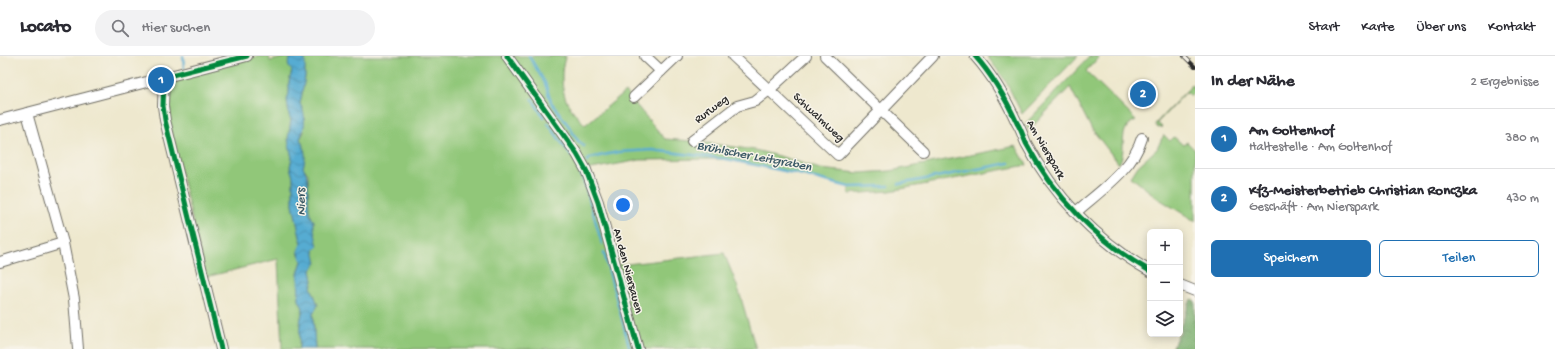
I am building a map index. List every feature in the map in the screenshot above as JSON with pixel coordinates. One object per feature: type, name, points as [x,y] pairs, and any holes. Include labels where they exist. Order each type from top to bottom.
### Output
[{"type":"street","points":[[0,120],[246,56]]},
{"type":"street","name":"An den Niersauen","points":[[507,56],[573,149],[586,170],[598,202],[638,349]]},
{"type":"street","points":[[645,56],[661,71]]},
{"type":"street","points":[[634,97],[677,56]]},
{"type":"street","points":[[733,56],[769,90]]},
{"type":"street","name":"Rurweg","points":[[692,141],[737,106],[755,101],[806,56]]},
{"type":"street","points":[[825,56],[923,151]]},
{"type":"street","name":"Schwalmweg","points":[[769,90],[838,155],[932,56]]},
{"type":"street","name":"Am Nierspark","points":[[975,56],[986,68],[1017,122],[1032,154],[1052,186],[1076,212],[1114,247],[1147,269]]},
{"type":"street","points":[[164,77],[163,106],[165,120],[221,349]]},
{"type":"street","points":[[27,113],[63,243],[74,299],[78,349]]},
{"type":"street","points":[[1076,212],[1129,164],[1138,150],[1142,138]]},
{"type":"street","points":[[0,262],[63,243]]},
{"type":"street","points":[[1183,286],[1195,291]]},
{"type":"green space","points":[[260,56],[269,56],[270,61],[290,56],[292,71],[287,100],[291,120],[288,139],[292,158],[290,167],[293,177],[293,204],[302,243],[298,251],[302,261],[298,274],[299,300],[303,308],[300,323],[299,349],[282,349],[278,259],[206,277],[168,119],[168,80]]},
{"type":"green space","points":[[304,56],[566,56],[562,73],[562,85],[565,97],[571,108],[585,125],[625,92],[665,139],[692,141],[755,150],[820,169],[859,173],[890,171],[1016,146],[1027,165],[890,191],[849,194],[849,187],[799,174],[726,159],[640,160],[586,170],[618,265],[724,253],[738,288],[756,349],[315,349],[313,314],[318,305],[311,287],[313,281],[311,270],[315,235],[313,231],[314,221],[309,215],[308,174],[303,167],[304,147],[300,139],[304,132],[300,104],[305,77]]},
{"type":"green space","points":[[987,56],[1078,56],[1022,114],[1005,80]]},
{"type":"green space","points":[[1090,56],[1100,56],[1086,71],[1136,120],[1126,128],[1124,133],[1123,152],[1119,164],[1091,128],[1070,87],[1029,130],[1026,123]]},
{"type":"green space","points":[[1192,85],[1195,87],[1195,92],[1191,96],[1186,92],[1157,123],[1162,127],[1158,128],[1155,124]]},
{"type":"green space","points":[[1164,135],[1170,141],[1174,137],[1183,145],[1187,142],[1195,150],[1195,221],[1159,199],[1131,177],[1138,166],[1157,149]]},
{"type":"green space","points":[[1191,299],[1195,301],[1195,349],[1172,349],[1177,337],[1183,337],[1183,320]]},
{"type":"water","name":"Niers","points":[[290,56],[304,56],[305,59],[305,77],[300,104],[304,113],[304,122],[300,139],[305,153],[303,167],[308,180],[308,202],[314,221],[314,230],[318,246],[314,250],[317,263],[311,270],[313,281],[311,287],[318,305],[313,314],[315,349],[299,349],[300,323],[303,308],[299,300],[298,274],[302,261],[298,251],[302,242],[293,204],[293,177],[290,167],[292,158],[288,139],[291,120],[287,100],[292,71],[288,64]]},
{"type":"waterway","points":[[183,56],[184,68]]},
{"type":"waterway","points":[[529,56],[545,83],[551,102],[578,141],[584,146]]},
{"type":"waterway","points":[[532,99],[544,117]]},
{"type":"waterway","points":[[548,123],[571,156]]},
{"type":"waterway","name":"Brühlscher Leitgraben","points":[[587,162],[590,158],[618,152],[652,150],[726,159],[799,174],[849,187],[889,186]]},
{"type":"waterway","points":[[899,184],[1009,163]]},
{"type":"waterway","points":[[578,166],[602,244]]},
{"type":"waterway","points":[[604,253],[630,349]]},
{"type":"railway","points":[[1184,56],[1195,67]]},
{"type":"cycle path","points":[[221,349],[165,120],[163,106],[164,77],[247,56]]},
{"type":"cycle path","points":[[507,56],[577,154],[586,170],[598,202],[638,349]]},
{"type":"cycle path","points":[[975,56],[993,79],[1037,162],[1063,199],[1112,246],[1147,269]]},
{"type":"place","name":"Am Goltenhof","points":[[161,80]]},
{"type":"place","name":"Kfz-Meisterbetrieb Christian Ronczka","points":[[1143,94]]}]
